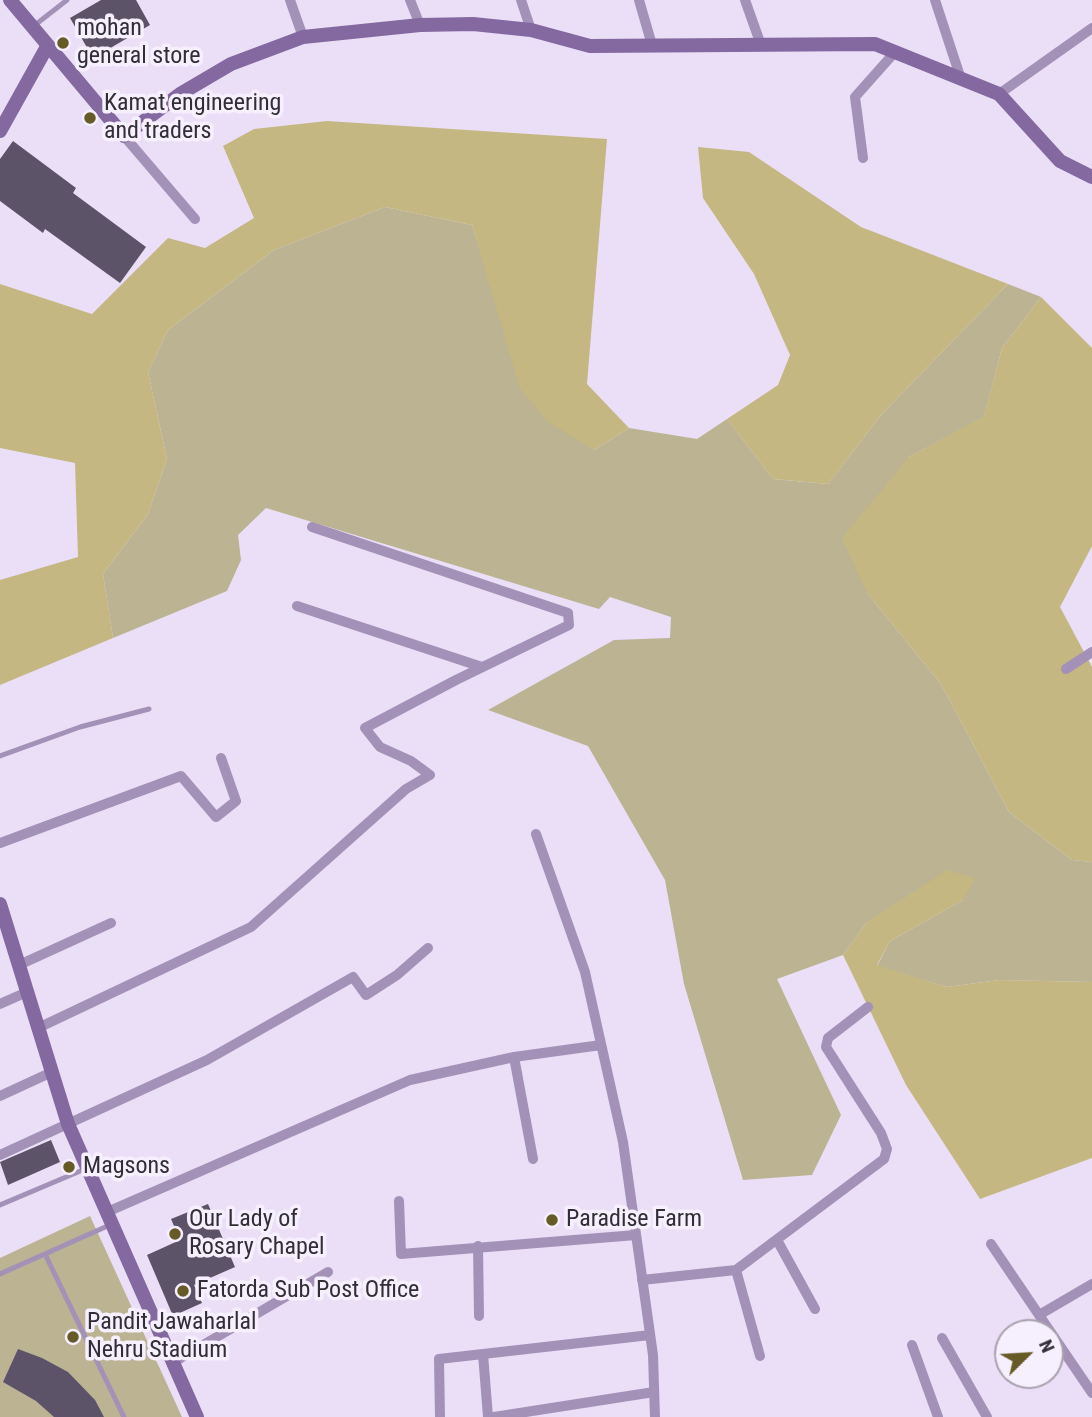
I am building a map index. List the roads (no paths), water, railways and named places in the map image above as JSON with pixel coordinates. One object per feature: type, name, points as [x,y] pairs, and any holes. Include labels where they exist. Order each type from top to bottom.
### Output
[{"type":"street","points":[[10,0],[195,219]]},
{"type":"street","points":[[290,0],[303,37]]},
{"type":"street","points":[[410,0],[420,25]]},
{"type":"street","points":[[521,0],[531,30]]},
{"type":"street","points":[[639,0],[652,46]]},
{"type":"street","points":[[745,0],[761,45]]},
{"type":"street","points":[[935,0],[961,79]]},
{"type":"street","points":[[124,136],[180,94],[231,64],[303,37],[420,25],[473,24],[531,30],[590,46],[875,44],[999,94],[1060,161],[1092,177]]},
{"type":"street","points":[[999,94],[1092,28]]},
{"type":"street","points":[[0,131],[48,45]]},
{"type":"street","points":[[863,158],[855,97],[895,52]]},
{"type":"street","points":[[38,1028],[251,927],[406,789],[430,775],[411,761],[380,747],[365,728],[569,625],[568,612],[312,527]]},
{"type":"street","points":[[297,606],[482,667]]},
{"type":"street","points":[[1066,669],[1092,652]]},
{"type":"street","points":[[0,843],[181,776],[216,817],[236,801],[221,758]]},
{"type":"street","points":[[536,834],[585,972],[623,1142],[650,1335],[655,1417]]},
{"type":"street","points":[[0,904],[4,930],[19,965],[68,1124],[197,1417]]},
{"type":"street","points":[[19,965],[111,923]]},
{"type":"street","points":[[0,1155],[208,1060],[353,977],[366,995],[397,975],[428,948]]},
{"type":"street","points":[[0,1004],[27,992]]},
{"type":"street","points":[[642,1280],[736,1270],[884,1159],[887,1149],[881,1133],[826,1047],[828,1038],[868,1007]]},
{"type":"street","points":[[110,1218],[410,1080],[514,1057],[601,1045]]},
{"type":"street","points":[[514,1057],[533,1159]]},
{"type":"street","points":[[0,1096],[52,1072]]},
{"type":"street","points":[[399,1201],[401,1254],[636,1235]]},
{"type":"street","points":[[777,1240],[815,1309]]},
{"type":"street","points":[[991,1244],[1092,1393]]},
{"type":"street","points":[[478,1246],[479,1316]]},
{"type":"street","points":[[736,1270],[760,1356]]},
{"type":"street","points":[[174,1362],[328,1272]]},
{"type":"street","points":[[1039,1315],[1092,1284]]},
{"type":"street","points":[[440,1417],[439,1359],[650,1335]]},
{"type":"street","points":[[942,1338],[987,1417]]},
{"type":"street","points":[[912,1345],[938,1417]]},
{"type":"street","points":[[483,1354],[488,1417]]},
{"type":"street","points":[[494,1417],[654,1392]]},
{"type":"lane","points":[[33,27],[67,0]]},
{"type":"lane","points":[[0,755],[79,727],[149,709]]},
{"type":"lane","points":[[0,1205],[88,1168]]},
{"type":"lane","points":[[0,1274],[45,1254],[110,1218]]},
{"type":"lane","points":[[45,1254],[124,1417]]},
{"type":"place","name":"mohan general store","points":[[63,43]]},
{"type":"place","name":"Kamat engineering and traders","points":[[90,118]]},
{"type":"place","name":"Magsons","points":[[69,1167]]},
{"type":"place","name":"Paradise Farm","points":[[552,1220]]},
{"type":"place","name":"Our Lady of Rosary Chapel","points":[[175,1234]]},
{"type":"place","name":"Fatorda Sub Post Office","points":[[183,1291]]},
{"type":"place","name":"Pandit Jawaharlal Nehru Stadium","points":[[73,1337]]}]
